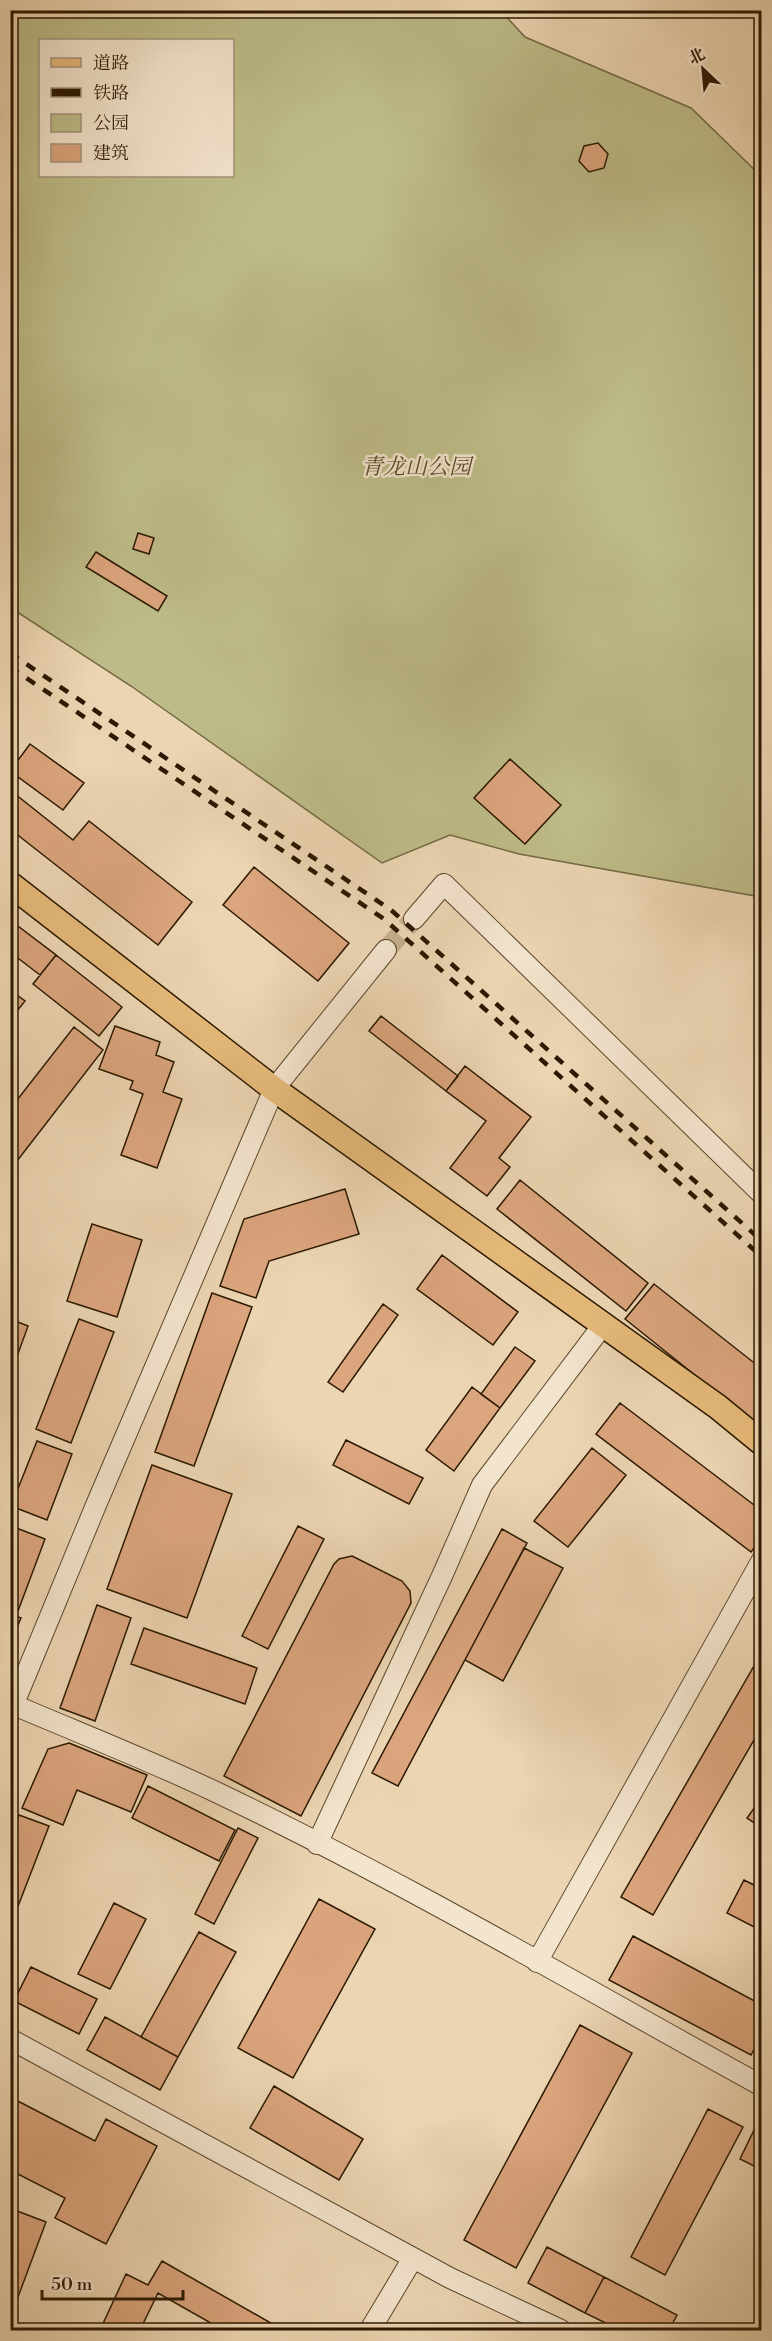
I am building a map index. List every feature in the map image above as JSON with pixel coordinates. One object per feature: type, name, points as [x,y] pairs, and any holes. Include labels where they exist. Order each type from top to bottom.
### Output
[{"type":"main road","points":[[10,884],[274,1089],[718,1407],[762,1443]]},
{"type":"street","points":[[414,919],[444,885],[762,1194]]},
{"type":"street","points":[[386,950],[274,1089],[96,1505],[12,1709],[218,1793],[478,1926],[537,1962],[762,2086]]},
{"type":"street","points":[[317,1844],[482,1485],[603,1325]]},
{"type":"street","points":[[537,1962],[762,1560]]},
{"type":"street","points":[[10,2039],[450,2278],[561,2331]]},
{"type":"street","points":[[370,2331],[413,2258]]},
{"type":"green space","name":"青龙山公园","points":[[10,11],[501,11],[525,37],[691,108],[761,176],[761,897],[519,854],[450,835],[382,863],[131,686],[11,608]]},
{"type":"building","points":[[598,143],[608,154],[604,168],[589,172],[579,161],[584,146]]},
{"type":"building","points":[[138,533],[154,538],[149,554],[133,549]]},
{"type":"building","points":[[96,552],[167,596],[158,611],[86,567]]},
{"type":"building","points":[[30,744],[84,783],[63,810],[10,771]]},
{"type":"building","points":[[510,759],[561,805],[525,844],[474,798]]},
{"type":"building","points":[[10,790],[73,840],[89,821],[192,902],[158,945],[10,829]]},
{"type":"building","points":[[254,867],[349,943],[318,981],[223,905]]},
{"type":"building","points":[[10,920],[56,955],[40,975],[10,952]]},
{"type":"building","points":[[56,955],[122,1007],[99,1036],[33,984]]},
{"type":"building","points":[[10,990],[25,1001],[10,1020]]},
{"type":"building","points":[[381,1016],[458,1076],[446,1091],[369,1031]]},
{"type":"building","points":[[115,1026],[160,1042],[156,1055],[174,1062],[163,1092],[182,1099],[157,1168],[121,1155],[143,1094],[130,1089],[133,1081],[99,1069]]},
{"type":"building","points":[[74,1027],[103,1050],[10,1170],[10,1109]]},
{"type":"building","points":[[465,1066],[531,1117],[499,1158],[510,1167],[487,1196],[450,1168],[486,1121],[446,1091]]},
{"type":"building","points":[[520,1180],[648,1283],[626,1311],[497,1209]]},
{"type":"building","points":[[345,1189],[359,1234],[269,1261],[256,1298],[220,1286],[244,1219]]},
{"type":"building","points":[[92,1224],[142,1240],[117,1317],[67,1301]]},
{"type":"building","points":[[442,1255],[518,1312],[493,1345],[417,1289]]},
{"type":"building","points":[[654,1284],[762,1369],[761,1428],[625,1319]]},
{"type":"building","points":[[212,1293],[252,1307],[194,1466],[155,1452]]},
{"type":"building","points":[[383,1304],[398,1315],[343,1392],[328,1382]]},
{"type":"building","points":[[10,1319],[28,1326],[10,1376]]},
{"type":"building","points":[[79,1319],[114,1332],[71,1443],[36,1429]]},
{"type":"building","points":[[515,1347],[535,1361],[500,1408],[481,1394]]},
{"type":"building","points":[[472,1387],[500,1408],[454,1471],[426,1450]]},
{"type":"building","points":[[620,1403],[762,1511],[762,1538],[751,1552],[596,1434]]},
{"type":"building","points":[[346,1440],[423,1478],[409,1504],[333,1465]]},
{"type":"building","points":[[37,1441],[72,1454],[47,1520],[11,1506]]},
{"type":"building","points":[[592,1448],[626,1475],[568,1547],[534,1521]]},
{"type":"building","points":[[152,1465],[232,1494],[187,1618],[107,1589]]},
{"type":"building","points":[[11,1526],[45,1539],[18,1611],[10,1608]]},
{"type":"building","points":[[298,1526],[324,1539],[268,1649],[242,1636]]},
{"type":"building","points":[[502,1529],[527,1543],[398,1786],[372,1773]]},
{"type":"building","points":[[524,1548],[563,1568],[503,1681],[465,1660]]},
{"type":"building","points":[[352,1556],[402,1581],[410,1591],[411,1603],[301,1816],[224,1776],[334,1564],[339,1559]]},
{"type":"building","points":[[97,1605],[131,1618],[95,1721],[60,1708]]},
{"type":"building","points":[[10,1614],[21,1618],[10,1644]]},
{"type":"building","points":[[144,1628],[257,1668],[245,1704],[131,1664]]},
{"type":"building","points":[[762,1652],[762,1726],[653,1915],[621,1897]]},
{"type":"building","points":[[69,1743],[147,1775],[131,1812],[77,1790],[63,1825],[22,1808],[48,1749]]},
{"type":"building","points":[[148,1786],[235,1830],[219,1861],[132,1818]]},
{"type":"building","points":[[762,1797],[762,1828],[747,1818]]},
{"type":"building","points":[[19,1815],[49,1826],[10,1927],[10,1837]]},
{"type":"building","points":[[238,1828],[258,1838],[214,1924],[195,1914]]},
{"type":"building","points":[[744,1880],[762,1889],[762,1931],[727,1913]]},
{"type":"building","points":[[319,1899],[375,1929],[293,2078],[238,2048]]},
{"type":"building","points":[[114,1903],[146,1919],[110,1989],[78,1974]]},
{"type":"building","points":[[199,1932],[236,1952],[178,2057],[141,2037]]},
{"type":"building","points":[[633,1936],[762,2005],[762,2035],[751,2055],[609,1980]]},
{"type":"building","points":[[31,1967],[97,1999],[79,2034],[14,2001]]},
{"type":"building","points":[[105,2017],[178,2057],[160,2090],[87,2050]]},
{"type":"building","points":[[580,2025],[632,2053],[516,2268],[464,2240]]},
{"type":"building","points":[[274,2086],[363,2139],[339,2180],[250,2128]]},
{"type":"building","points":[[10,2097],[95,2141],[106,2119],[157,2146],[106,2244],[55,2218],[65,2198],[10,2170]]},
{"type":"building","points":[[708,2109],[743,2127],[665,2275],[631,2257]]},
{"type":"building","points":[[756,2126],[762,2129],[762,2170],[740,2159]]},
{"type":"building","points":[[12,2209],[46,2222],[15,2305],[10,2303]]},
{"type":"building","points":[[547,2247],[604,2277],[585,2313],[528,2283]]},
{"type":"building","points":[[162,2261],[283,2330],[223,2330],[158,2293],[140,2330],[100,2330],[126,2274],[148,2285]]},
{"type":"building","points":[[604,2277],[677,2315],[669,2330],[620,2330],[585,2313]]},
{"type":"building","points":[[697,2323],[711,2330],[693,2330]]},
{"type":"tunnel","points":[[386,950],[414,919]]},
{"type":"railway","points":[[10,653],[391,910],[762,1241]]},
{"type":"railway","points":[[10,667],[384,919],[762,1257]]}]
